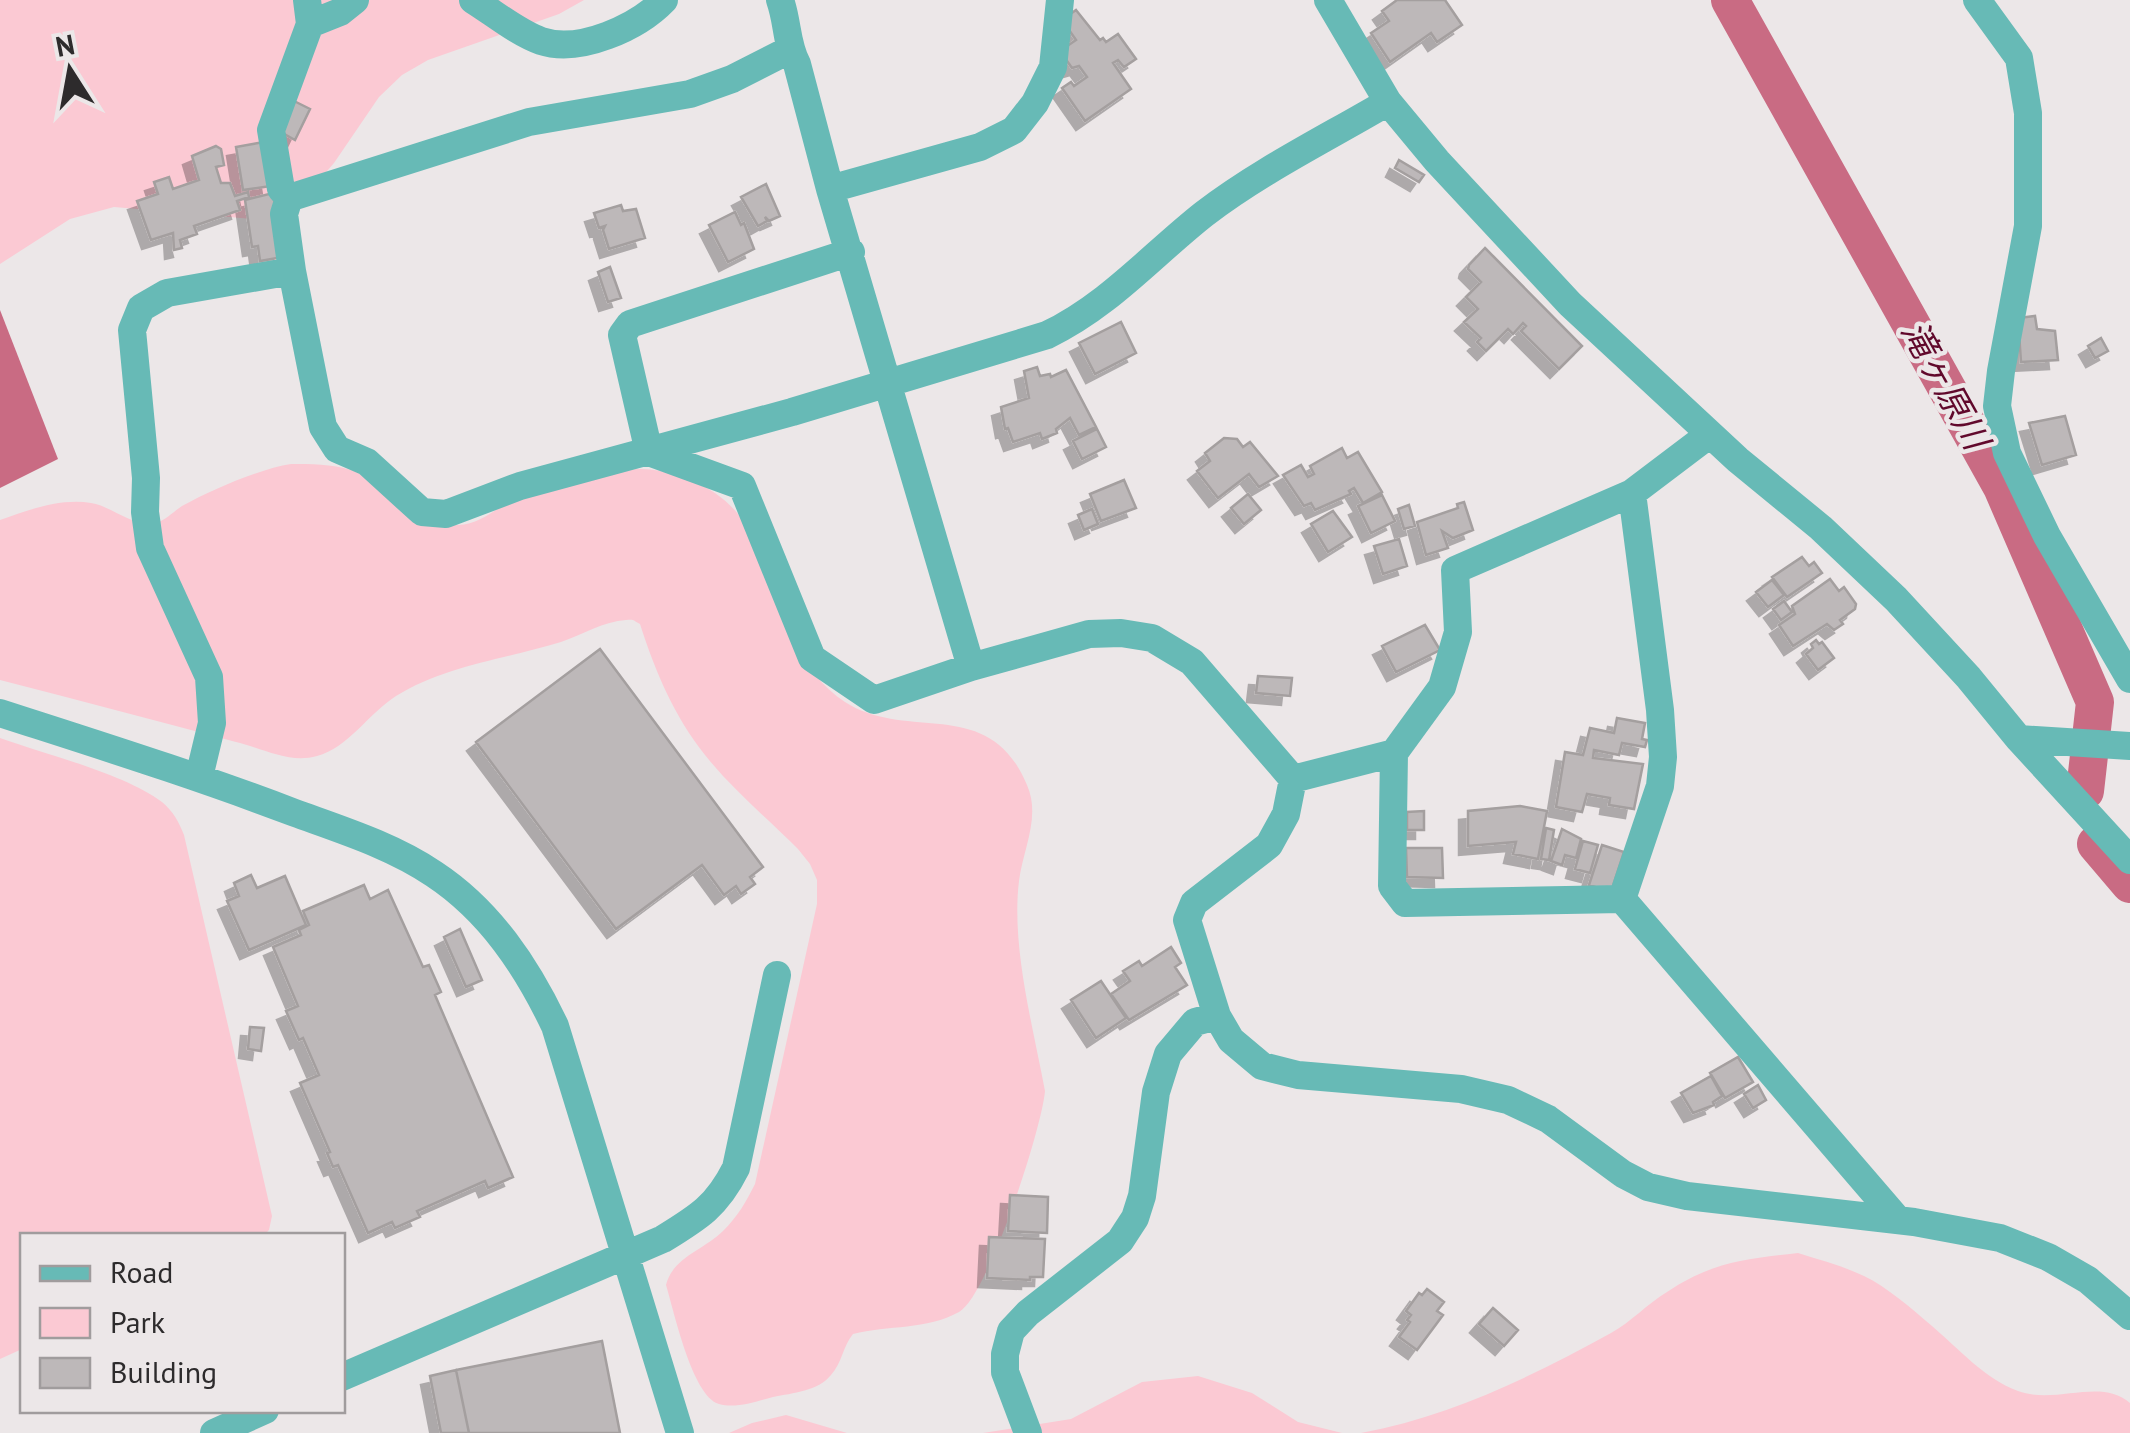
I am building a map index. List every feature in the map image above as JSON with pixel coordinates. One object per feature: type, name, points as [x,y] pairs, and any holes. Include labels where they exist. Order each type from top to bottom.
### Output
[{"type":"street","points":[[289,198],[281,189],[271,130],[308,12],[340,12],[355,0]]},
{"type":"street","points":[[473,0],[538,40],[568,43],[619,33],[664,0]]},
{"type":"street","points":[[780,0],[786,16],[789,50],[971,667]]},
{"type":"street","points":[[830,189],[980,146],[1014,130],[1035,104],[1052,68],[1060,0]]},
{"type":"street","points":[[1328,0],[1388,102],[1436,161],[1570,304],[1896,599],[2130,860]]},
{"type":"street","points":[[1976,0],[2020,58],[2028,113],[2028,226],[1997,406],[2006,454],[2047,536],[2130,679]]},
{"type":"street","points":[[289,198],[529,122],[690,94],[732,79],[789,50]]},
{"type":"street","points":[[289,198],[284,214],[292,271],[323,427],[338,450],[367,462],[422,512],[446,514],[520,486],[1047,335],[1078,320],[1206,213],[1388,102]]},
{"type":"street","points":[[649,452],[622,335],[630,324],[851,252]]},
{"type":"street","points":[[199,777],[212,723],[209,678],[150,548],[132,330],[141,308],[167,293],[292,271]]},
{"type":"street","points":[[1622,899],[1405,903],[1392,886],[1394,753],[1442,687],[1458,632],[1455,570],[1632,493],[1710,434]]},
{"type":"street","points":[[649,452],[742,486],[812,658],[874,700],[1088,634],[1121,633],[1152,638],[1192,662],[1293,779]]},
{"type":"street","points":[[1622,899],[1660,786],[1664,757],[1632,493]]},
{"type":"street","points":[[0,713],[199,777],[405,858],[434,874],[471,903],[532,978],[556,1026],[680,1433]]},
{"type":"street","points":[[2019,739],[2130,746]]},
{"type":"street","points":[[1293,779],[1394,753]]},
{"type":"street","points":[[1293,779],[1286,814],[1269,844],[1194,903],[1187,920],[1217,1016],[1231,1040],[1262,1066],[1298,1076],[1461,1089],[1508,1100],[1548,1119],[1623,1174],[1648,1187],[1686,1196],[1898,1220],[2000,1238],[2048,1256],[2088,1280],[2130,1316]]},
{"type":"street","points":[[1622,899],[1898,1220]]},
{"type":"street","points":[[345,1376],[676,1231],[702,1215],[723,1195],[736,1168],[777,975]]},
{"type":"street","points":[[1028,1433],[1005,1372],[1004,1354],[1010,1331],[1120,1241],[1136,1218],[1156,1092],[1168,1054],[1195,1022],[1217,1016]]},
{"type":"street","points":[[214,1433],[258,1413]]},
{"type":"green space","points":[[0,0],[584,0],[559,14],[428,60],[402,75],[379,97],[334,163],[308,193],[252,219],[114,207],[70,219],[0,264]]},
{"type":"green space","points":[[291,464],[351,470],[435,518],[458,525],[475,521],[525,495],[620,471],[650,469],[692,481],[718,495],[738,514],[790,636],[828,689],[870,714],[970,730],[992,739],[1011,757],[1031,797],[1030,833],[1019,881],[1018,933],[1024,986],[1045,1091],[1024,1173],[998,1245],[971,1299],[959,1312],[934,1322],[853,1334],[835,1370],[819,1385],[746,1404],[719,1404],[709,1398],[692,1370],[666,1285],[675,1267],[728,1225],[755,1184],[817,904],[817,880],[798,849],[727,780],[694,740],[666,692],[640,624],[631,620],[610,623],[561,642],[415,685],[386,703],[339,746],[307,758],[276,754],[0,680],[0,520],[45,506],[80,502],[99,505],[140,523],[156,523],[221,487]]},
{"type":"green space","points":[[0,738],[127,782],[162,802],[178,821],[272,1216],[266,1233],[20,1233],[20,1350],[0,1359]]},
{"type":"green space","points":[[1798,1253],[1848,1269],[1882,1286],[2006,1386],[2033,1394],[2092,1391],[2118,1396],[2130,1403],[2130,1433],[1361,1433],[1459,1405],[1551,1365],[1611,1333],[1699,1274],[1745,1260]]},
{"type":"green space","points":[[1198,1376],[1252,1393],[1298,1422],[1342,1433],[983,1433],[1071,1419],[1142,1382]]},
{"type":"green space","points":[[786,1415],[847,1433],[729,1433]]},
{"type":"shaded area","points":[[0,310],[58,459],[0,488]]},
{"type":"building","points":[[1397,0],[1445,0],[1462,25],[1437,42],[1431,33],[1390,62],[1371,33],[1389,21],[1382,11]]},
{"type":"building","points":[[1076,10],[1100,40],[1106,42],[1118,34],[1136,59],[1124,67],[1118,60],[1113,63],[1131,89],[1085,121],[1062,88],[1071,82],[1074,86],[1087,77],[1079,66],[1072,68],[1060,51],[1076,40],[1062,20]]},
{"type":"building","points":[[294,101],[310,109],[295,140],[279,131]]},
{"type":"building","points":[[264,142],[271,186],[243,190],[236,147]]},
{"type":"building","points":[[216,146],[221,149],[224,165],[216,167],[221,183],[230,183],[235,196],[248,192],[249,197],[237,201],[240,210],[194,226],[197,234],[180,240],[182,248],[174,250],[173,233],[151,240],[137,201],[158,194],[154,182],[169,177],[173,189],[199,180],[192,156]]},
{"type":"building","points":[[1399,160],[1424,175],[1419,182],[1395,168]]},
{"type":"building","points":[[766,184],[780,216],[769,221],[765,217],[767,221],[758,226],[741,197]]},
{"type":"building","points":[[273,193],[283,257],[260,261],[258,246],[252,247],[245,200]]},
{"type":"building","points":[[621,205],[623,211],[636,209],[645,238],[609,249],[605,226],[599,228],[594,213]]},
{"type":"building","points":[[735,212],[754,249],[728,262],[709,225]]},
{"type":"building","points":[[1485,248],[1582,346],[1559,369],[1521,331],[1526,326],[1523,323],[1513,334],[1508,329],[1486,351],[1477,342],[1481,338],[1464,322],[1478,309],[1466,297],[1481,282],[1468,269],[1469,265]]},
{"type":"building","points":[[610,267],[621,298],[608,302],[598,272]]},
{"type":"building","points":[[2035,316],[2037,329],[2055,331],[2058,360],[2021,362],[2018,318]]},
{"type":"building","points":[[1121,322],[1136,353],[1095,374],[1079,343]]},
{"type":"building","points":[[2101,338],[2108,351],[2095,358],[2088,346]]},
{"type":"building","points":[[1037,367],[1040,376],[1051,377],[1066,370],[1096,427],[1079,435],[1070,418],[1056,429],[1057,433],[1042,439],[1040,433],[1013,442],[1008,428],[1005,429],[1001,407],[1029,398],[1024,371]]},
{"type":"building","points":[[2065,416],[2076,455],[2042,465],[2029,423]]},
{"type":"building","points":[[1097,429],[1106,447],[1082,459],[1073,441]]},
{"type":"building","points":[[1224,438],[1237,439],[1243,447],[1250,442],[1278,476],[1259,487],[1249,474],[1218,498],[1197,471],[1210,461],[1205,453]]},
{"type":"building","points":[[1342,448],[1347,458],[1358,452],[1382,492],[1363,503],[1354,488],[1349,491],[1351,494],[1315,510],[1311,503],[1304,506],[1283,475],[1301,465],[1308,477],[1314,474],[1310,466]]},
{"type":"building","points":[[1124,480],[1136,508],[1101,521],[1090,494]]},
{"type":"building","points":[[1248,494],[1261,510],[1244,524],[1231,508]]},
{"type":"building","points":[[1382,495],[1395,521],[1371,533],[1358,506]]},
{"type":"building","points":[[1464,502],[1473,530],[1453,538],[1442,531],[1448,548],[1426,555],[1417,522],[1458,508],[1457,504]]},
{"type":"building","points":[[1409,505],[1415,526],[1404,529],[1398,509]]},
{"type":"building","points":[[1092,509],[1098,524],[1084,530],[1078,515]]},
{"type":"building","points":[[1333,511],[1352,537],[1328,552],[1311,524]]},
{"type":"building","points":[[1399,539],[1407,566],[1383,574],[1374,546]]},
{"type":"building","points":[[1802,557],[1809,566],[1814,562],[1822,573],[1787,597],[1772,577]]},
{"type":"building","points":[[1830,579],[1839,591],[1844,587],[1856,604],[1855,609],[1834,630],[1827,624],[1793,646],[1779,625],[1795,614],[1792,606]]},
{"type":"building","points":[[1772,580],[1784,595],[1768,607],[1756,592]]},
{"type":"building","points":[[1784,601],[1792,612],[1781,620],[1773,609]]},
{"type":"building","points":[[1425,625],[1440,650],[1396,672],[1382,646]]},
{"type":"building","points":[[1816,640],[1834,658],[1818,670],[1806,654]]},
{"type":"building","points":[[600,649],[763,867],[750,877],[755,884],[741,894],[736,886],[724,895],[702,865],[616,929],[476,742]]},
{"type":"building","points":[[1258,676],[1292,678],[1290,696],[1256,693]]},
{"type":"building","points":[[1617,718],[1645,723],[1645,747],[1622,743],[1619,755],[1594,750],[1593,758],[1643,764],[1634,809],[1609,805],[1610,798],[1587,794],[1582,812],[1556,807],[1565,752],[1583,755],[1590,728],[1614,733]]},
{"type":"building","points":[[1520,806],[1547,811],[1538,859],[1513,854],[1516,842],[1468,846],[1468,811]]},
{"type":"building","points":[[1424,811],[1424,830],[1407,830],[1407,812]]},
{"type":"building","points":[[1546,828],[1554,830],[1549,860],[1541,859]]},
{"type":"building","points":[[1562,829],[1581,839],[1576,858],[1565,855],[1562,865],[1551,861]]},
{"type":"building","points":[[1583,841],[1598,845],[1590,873],[1575,869]]},
{"type":"building","points":[[1602,845],[1624,852],[1611,892],[1589,885]]},
{"type":"building","points":[[1406,848],[1442,848],[1443,878],[1407,877]]},
{"type":"building","points":[[251,875],[257,888],[285,876],[306,925],[249,950],[227,901],[239,896],[234,883]]},
{"type":"building","points":[[364,885],[370,899],[388,890],[423,967],[429,965],[441,992],[435,995],[513,1177],[488,1188],[485,1181],[417,1211],[420,1217],[395,1228],[392,1222],[368,1233],[338,1165],[333,1167],[300,1083],[319,1075],[286,1011],[298,1006],[273,947],[301,935],[299,930],[309,925],[303,911]]},
{"type":"building","points":[[460,929],[482,980],[466,987],[444,937]]},
{"type":"building","points":[[1171,947],[1181,963],[1175,967],[1187,985],[1129,1020],[1111,994],[1130,981],[1123,971],[1139,961],[1142,966]]},
{"type":"building","points":[[1101,981],[1126,1018],[1096,1038],[1071,1000]]},
{"type":"building","points":[[250,1027],[264,1028],[261,1051],[248,1049]]},
{"type":"building","points":[[1738,1057],[1753,1082],[1725,1098],[1710,1073]]},
{"type":"building","points":[[1711,1076],[1722,1096],[1714,1105],[1693,1113],[1681,1093]]},
{"type":"building","points":[[1758,1085],[1766,1100],[1753,1108],[1744,1094]]},
{"type":"building","points":[[1010,1195],[1048,1197],[1047,1233],[1008,1231]]},
{"type":"building","points":[[989,1237],[1045,1239],[1043,1277],[987,1278]]},
{"type":"building","points":[[1427,1289],[1444,1302],[1437,1311],[1443,1315],[1417,1350],[1399,1337],[1410,1322],[1407,1320],[1411,1315],[1406,1311],[1419,1293],[1422,1295]]},
{"type":"building","points":[[1493,1308],[1518,1330],[1504,1346],[1479,1324]]},
{"type":"building","points":[[602,1341],[620,1433],[469,1433],[456,1370]]},
{"type":"building","points":[[456,1370],[469,1433],[441,1433],[430,1376]]},
{"type":"waterway","name":"滝ヶ原川","points":[[1730,0],[2002,487],[2095,702],[2085,791]]},
{"type":"waterway","name":"滝ヶ原川","points":[[2096,844],[2130,884]]}]
